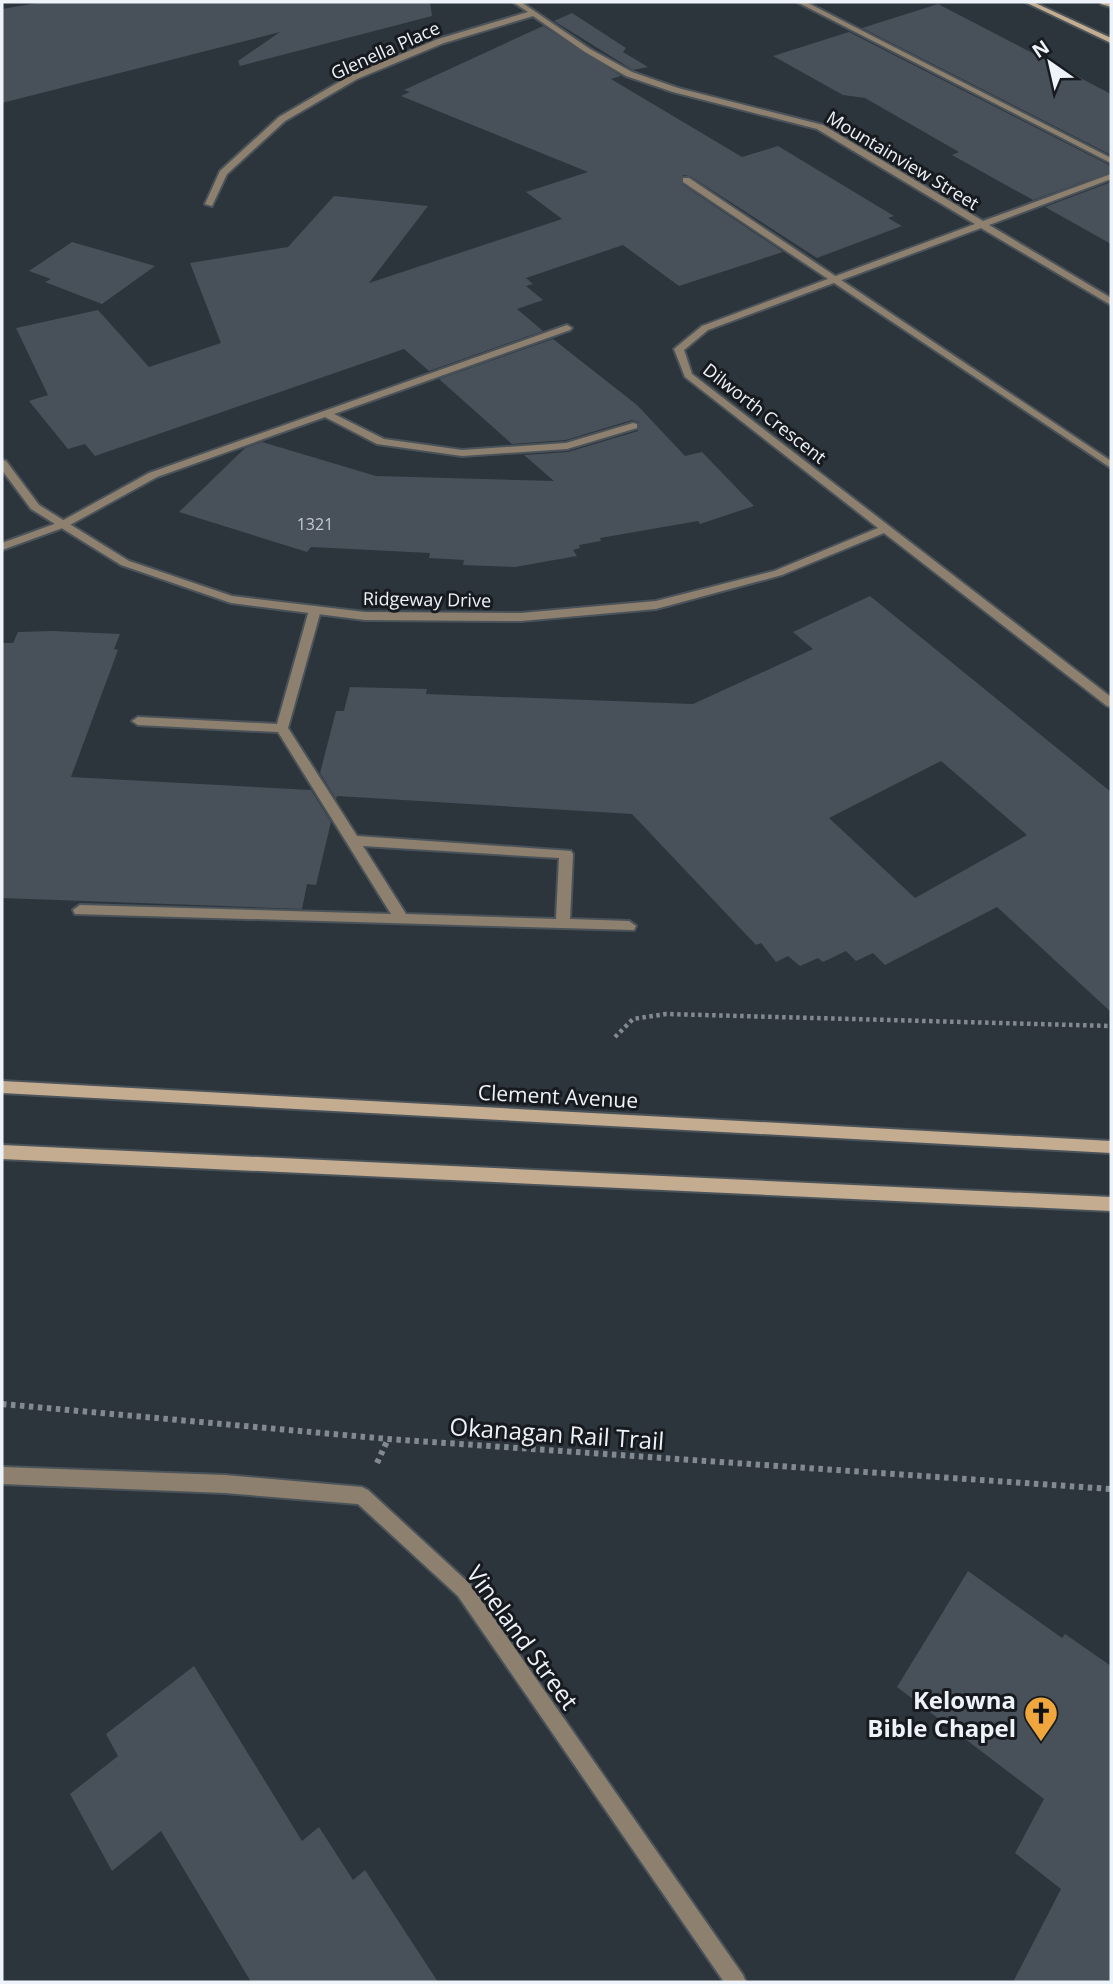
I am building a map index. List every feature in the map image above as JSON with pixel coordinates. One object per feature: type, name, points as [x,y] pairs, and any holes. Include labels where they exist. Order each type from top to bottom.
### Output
[{"type":"main road","points":[[1028,2],[1111,41]]},
{"type":"main road","points":[[1104,2],[1111,5]]},
{"type":"main road","name":"Clement Avenue","points":[[2,1087],[1111,1147]]},
{"type":"main road","points":[[2,1152],[1111,1204]]},
{"type":"street","name":"Mountainview Street","points":[[517,2],[628,73],[820,127],[1111,302]]},
{"type":"street","points":[[801,2],[1111,161]]},
{"type":"street","name":"Glenella Place","points":[[209,204],[223,173],[282,119],[354,77],[441,41],[534,13]]},
{"type":"street","name":"Dilworth Crescent","points":[[1111,176],[705,328],[679,349],[688,375],[1111,703]]},
{"type":"street","points":[[686,180],[1111,465]]},
{"type":"street","points":[[2,547],[64,524],[153,475],[567,328]]},
{"type":"street","points":[[325,413],[381,442],[462,453],[567,446],[633,426]]},
{"type":"street","name":"Ridgeway Drive","points":[[2,463],[35,506],[125,563],[231,599],[365,616],[522,617],[656,604],[778,573],[884,529]]},
{"type":"street","points":[[315,610],[282,728],[401,918]]},
{"type":"street","points":[[138,721],[282,728]]},
{"type":"street","points":[[353,841],[566,854],[563,922]]},
{"type":"street","points":[[80,910],[629,926]]},
{"type":"street","name":"Vineland Street","points":[[2,1475],[225,1485],[362,1496],[464,1591],[736,1982]]},
{"type":"path","points":[[615,1037],[633,1019],[666,1014],[1111,1026]]},
{"type":"path","name":"Okanagan Rail Trail","points":[[2,1404],[388,1438],[1111,1489]]},
{"type":"building","points":[[43,2],[430,2],[432,16],[240,66],[238,61],[280,32],[2,103],[2,9]]},
{"type":"building","points":[[938,4],[1111,94],[1111,155],[862,28]]},
{"type":"building","points":[[572,13],[626,48],[623,52],[648,67],[633,70],[554,21]]},
{"type":"building","points":[[543,26],[621,76],[611,79],[742,157],[778,146],[894,216],[888,218],[902,226],[817,258],[690,176],[683,175],[682,184],[783,252],[679,286],[623,245],[526,278],[533,284],[526,286],[543,300],[517,309],[543,331],[429,371],[404,349],[95,456],[85,444],[68,449],[29,401],[48,395],[16,328],[98,310],[149,367],[221,343],[190,263],[288,247],[334,196],[428,206],[369,283],[562,219],[526,192],[588,172],[401,96],[410,92],[404,90]]},
{"type":"building","points":[[849,32],[1111,166],[1111,172],[1033,200],[952,155],[959,152],[865,98],[843,95],[773,56]]},
{"type":"building","points":[[1111,182],[1111,244],[1045,207]]},
{"type":"building","points":[[72,242],[155,266],[102,304],[45,282],[51,279],[29,271]]},
{"type":"building","points":[[553,339],[637,405],[685,456],[702,452],[754,506],[700,524],[698,521],[600,538],[601,541],[579,545],[580,548],[573,550],[577,556],[515,567],[463,565],[464,560],[429,558],[430,553],[311,547],[307,552],[179,512],[245,448],[262,442],[376,476],[554,481],[524,455],[568,452],[638,431],[639,422],[632,420],[566,440],[512,444],[439,379]]},
{"type":"building","points":[[870,596],[1111,792],[1111,1012],[997,907],[885,965],[873,953],[856,961],[846,951],[823,962],[818,958],[800,966],[788,956],[776,962],[761,943],[756,945],[632,814],[337,796],[336,799],[320,773],[336,711],[344,711],[350,687],[427,689],[426,694],[693,704],[813,649],[793,632]],"holes":[[[941,761],[1027,835],[915,898],[829,818]]]},
{"type":"building","points":[[18,632],[120,634],[114,649],[118,650],[71,777],[311,790],[331,822],[316,885],[307,884],[302,909],[2,898],[2,643],[13,643]]},
{"type":"building","name":"Kelowna Bible Chapel","points":[[968,1571],[1062,1638],[1065,1634],[1111,1666],[1111,1982],[1013,1982],[1061,1889],[1015,1853],[1044,1799],[897,1687]]},
{"type":"building","points":[[194,1666],[302,1841],[319,1827],[353,1880],[365,1870],[438,1982],[251,1982],[161,1831],[112,1871],[70,1794],[118,1756],[106,1734]]},
{"type":"place","name":"Kelowna Bible Chapel","points":[[1041,1743]]}]
